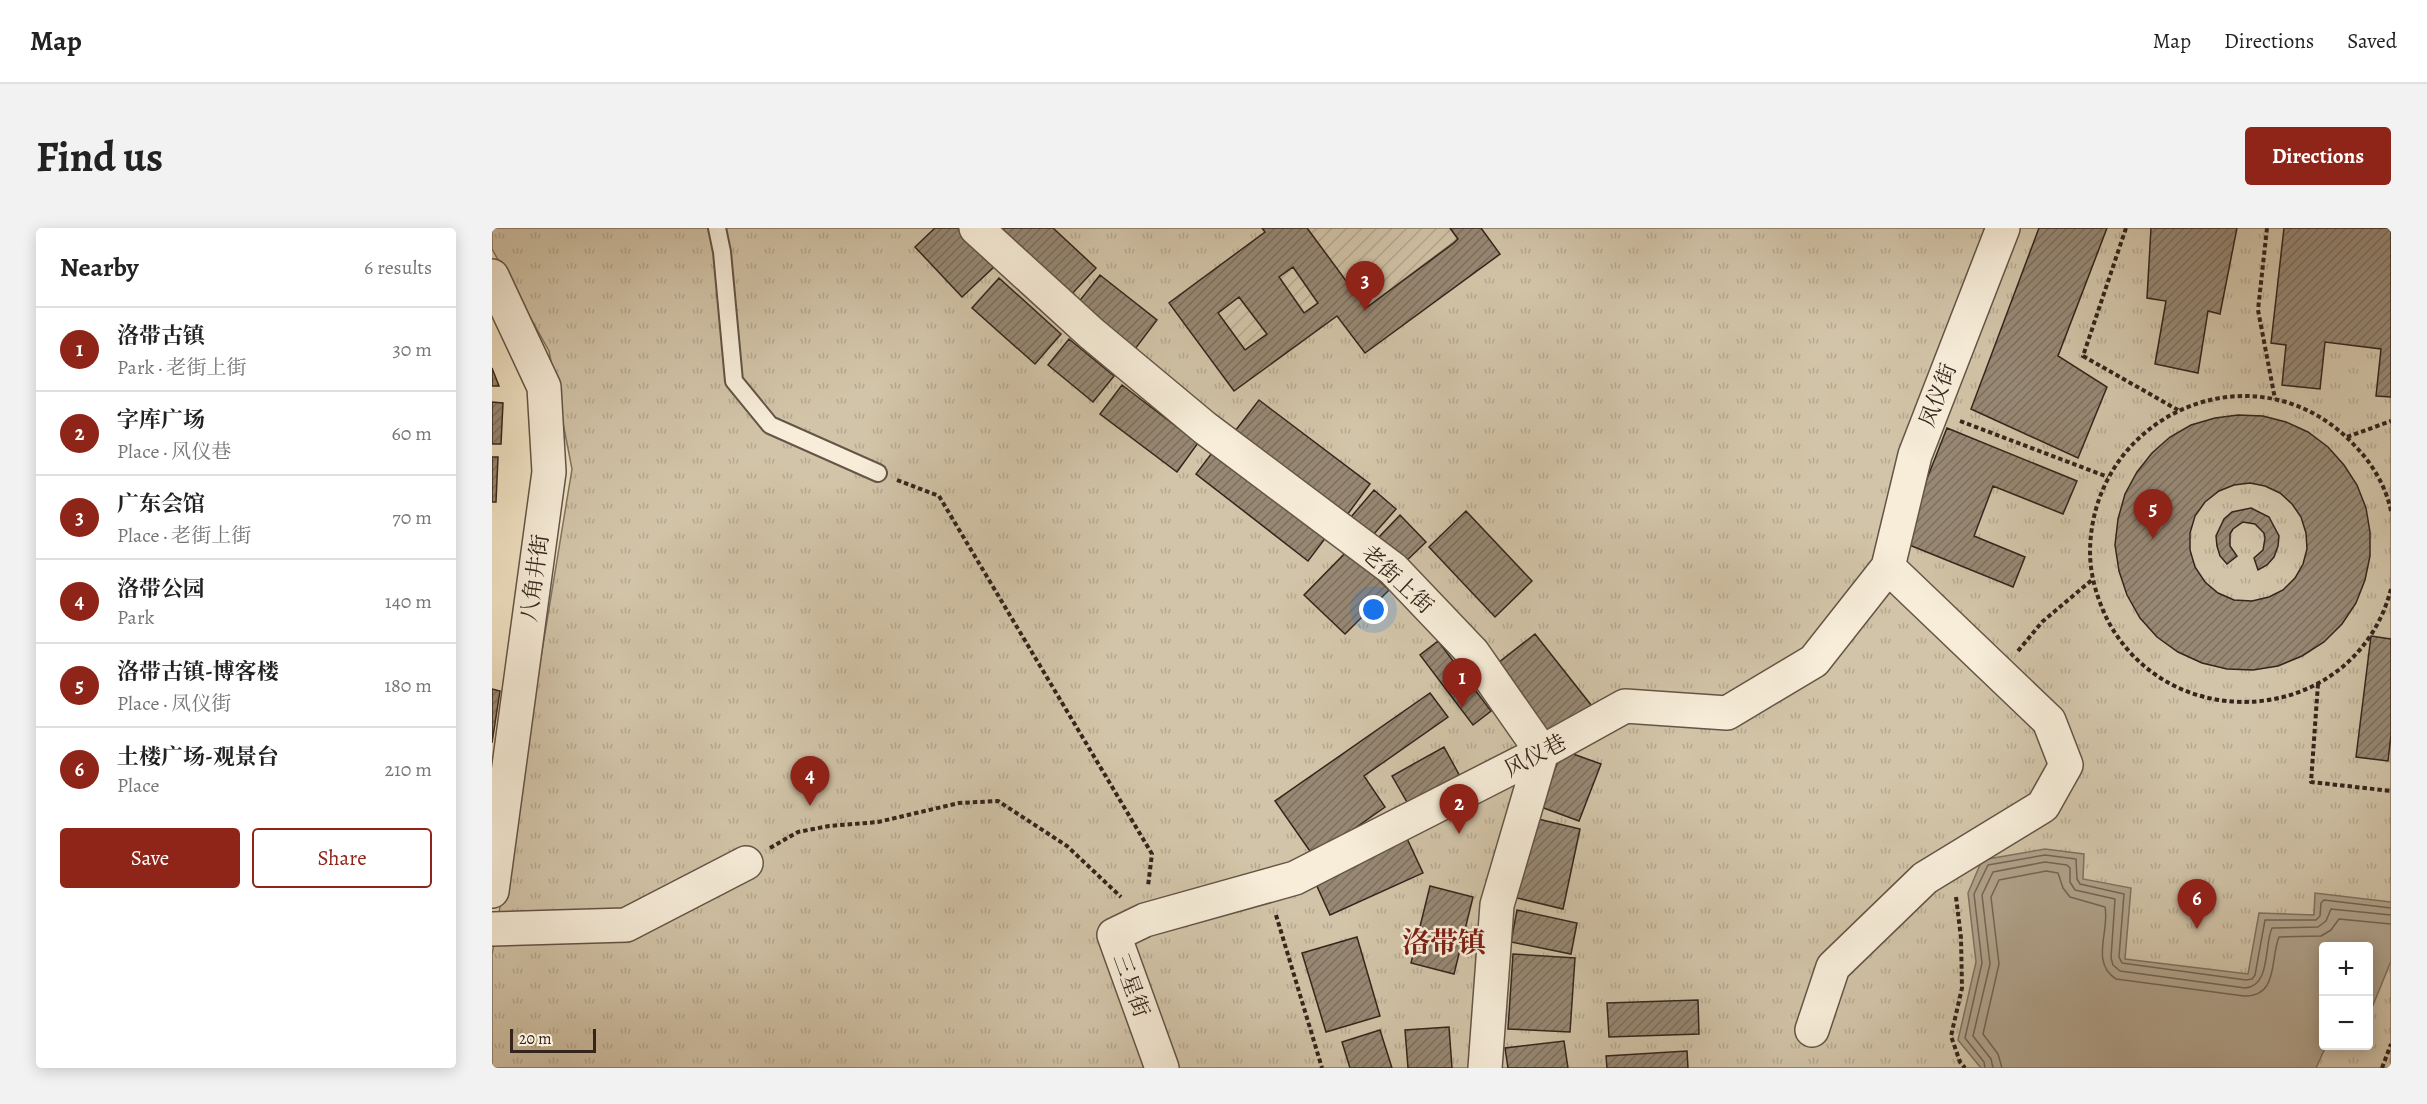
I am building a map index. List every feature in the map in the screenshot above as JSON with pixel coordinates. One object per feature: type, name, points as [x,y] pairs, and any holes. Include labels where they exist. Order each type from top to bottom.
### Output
[{"type":"street","name":"老街上街","points":[[976,228],[1091,333],[1205,428],[1393,569],[1473,653],[1542,752]]},
{"type":"street","name":"凤仪街","points":[[1888,567],[1915,455],[2003,228]]},
{"type":"street","name":"八角井街","points":[[492,276],[544,387],[549,472],[492,891]]},
{"type":"street","name":"风仪巷","points":[[1145,920],[1295,878],[1542,752],[1625,706],[1727,714],[1814,661],[1888,567]]},
{"type":"street","points":[[1812,1030],[1833,968],[1925,878],[2043,806],[2066,765],[2049,721],[1888,567]]},
{"type":"street","points":[[1485,1068],[1497,905],[1542,752]]},
{"type":"street","points":[[492,929],[626,925],[746,863]]},
{"type":"street","name":"三星街","points":[[1145,920],[1114,935],[1162,1068]]},
{"type":"lane","points":[[717,228],[722,252],[734,381],[770,425],[878,473]]},
{"type":"path","points":[[2126,228],[2083,356],[2179,410]]},
{"type":"path","points":[[2267,228],[2258,310],[2275,399]]},
{"type":"path","points":[[2391,511],[2380,481],[2366,457],[2347,437],[2325,420],[2301,407],[2275,399],[2251,396],[2226,397],[2202,401],[2157,422],[2121,456],[2108,477],[2097,502],[2090,553],[2093,579],[2101,607],[2127,648],[2154,674],[2179,689],[2206,698],[2235,703],[2263,702],[2291,696],[2318,684],[2343,667],[2363,645],[2380,620],[2391,589]]},
{"type":"path","points":[[1931,410],[2108,477]]},
{"type":"path","points":[[2347,437],[2391,421]]},
{"type":"path","points":[[878,473],[939,496],[1152,854],[1145,920]]},
{"type":"path","points":[[2000,675],[2042,622],[2093,579]]},
{"type":"path","points":[[2318,684],[2311,783],[2391,791]]},
{"type":"path","points":[[746,863],[798,832],[878,822],[959,803],[998,801],[1067,846],[1145,920]]},
{"type":"path","points":[[1267,886],[1322,1068]]},
{"type":"path","points":[[1961,888],[1955,898],[1961,938],[1962,988],[1952,1036],[1960,1062],[1965,1068]]},
{"type":"path","points":[[2384,1067],[2391,1044]]},
{"type":"green space","points":[[492,228],[2391,228],[2391,1068],[492,1068],[492,955],[572,469],[549,351],[492,249]]},
{"type":"green space","points":[[1307,228],[1450,228],[1458,239],[1366,308]]},
{"type":"green space","points":[[1293,267],[1318,303],[1304,313],[1279,277]]},
{"type":"green space","points":[[1239,297],[1267,334],[1245,350],[1218,313]]},
{"type":"water","points":[[2045,849],[2084,854],[2083,879],[2131,888],[2125,959],[2248,974],[2259,913],[2314,915],[2315,893],[2391,902],[2391,961],[2373,1005],[2373,942],[2319,942],[2319,1050],[2324,1050],[2316,1068],[1981,1068],[1958,1040],[1976,962],[1968,893],[1982,860]]},
{"type":"building","points":[[935,228],[958,228],[994,267],[962,297],[915,247]]},
{"type":"building","points":[[991,228],[1053,228],[1096,268],[1068,298]]},
{"type":"building","points":[[1262,228],[1307,228],[1366,308],[1454,243],[1458,239],[1450,228],[1481,228],[1500,254],[1365,353],[1337,316],[1234,391],[1169,303],[1265,232]],"holes":[[[1293,267],[1318,303],[1304,313],[1279,277]],[[1239,297],[1267,334],[1245,350],[1218,313]]]},
{"type":"building","points":[[2039,228],[2107,228],[2058,356],[2107,387],[2078,458],[1971,409]]},
{"type":"building","points":[[2151,228],[2237,228],[2220,314],[2208,311],[2198,373],[2155,364],[2166,301],[2147,298]]},
{"type":"building","points":[[2284,228],[2391,228],[2391,397],[2376,396],[2381,349],[2325,342],[2320,389],[2282,385],[2286,345],[2271,343]]},
{"type":"building","points":[[1100,275],[1157,320],[1135,349],[1077,304]]},
{"type":"building","points":[[999,278],[1061,334],[1035,364],[972,308]]},
{"type":"building","points":[[1069,339],[1114,376],[1093,402],[1048,365]]},
{"type":"building","points":[[492,368],[499,386],[492,386]]},
{"type":"building","points":[[1122,385],[1198,443],[1177,472],[1100,414]]},
{"type":"building","points":[[1259,400],[1370,484],[1347,515],[1235,431]]},
{"type":"building","points":[[492,402],[503,403],[501,444],[492,444]]},
{"type":"building","points":[[2238,415],[2263,416],[2286,422],[2308,432],[2328,447],[2344,465],[2357,485],[2366,508],[2370,532],[2370,556],[2365,580],[2356,603],[2342,624],[2324,642],[2302,656],[2278,666],[2253,670],[2227,669],[2202,663],[2178,652],[2157,637],[2140,618],[2127,595],[2119,571],[2115,545],[2118,519],[2125,494],[2137,472],[2152,453],[2170,437],[2191,425],[2215,418]],"holes":[[[2250,483],[2265,486],[2280,493],[2301,517],[2306,533],[2307,549],[2303,564],[2295,578],[2283,590],[2269,597],[2252,601],[2234,600],[2218,593],[2205,582],[2195,567],[2190,550],[2190,533],[2195,516],[2205,502],[2219,491],[2234,485]]]},
{"type":"building","points":[[1947,428],[2077,481],[2063,514],[1993,486],[1974,536],[2025,557],[2013,587],[1902,542]]},
{"type":"building","points":[[1215,449],[1327,536],[1308,561],[1196,474]]},
{"type":"building","points":[[492,457],[498,457],[496,502],[492,502]]},
{"type":"building","points":[[1374,490],[1396,509],[1373,535],[1351,517]]},
{"type":"building","points":[[2251,508],[2269,517],[2279,536],[2274,557],[2258,570],[2254,558],[2263,550],[2265,538],[2264,533],[2255,524],[2243,522],[2233,529],[2230,534],[2230,546],[2237,556],[2227,564],[2220,556],[2217,546],[2216,536],[2224,519],[2232,512]]},
{"type":"building","points":[[1466,511],[1532,581],[1495,617],[1429,547]]},
{"type":"building","points":[[1400,515],[1426,542],[1402,565],[1377,539]]},
{"type":"building","points":[[1348,550],[1389,590],[1345,634],[1304,595]]},
{"type":"building","points":[[1535,634],[1595,710],[1553,744],[1493,667]]},
{"type":"building","points":[[2371,636],[2391,639],[2391,735],[2388,761],[2356,757]]},
{"type":"building","points":[[1438,641],[1491,711],[1473,725],[1420,655]]},
{"type":"building","points":[[492,689],[500,691],[492,743]]},
{"type":"building","points":[[1430,693],[1448,717],[1364,776],[1385,807],[1314,857],[1275,801]]},
{"type":"building","points":[[1444,747],[1462,780],[1411,809],[1392,776]]},
{"type":"building","points":[[1562,750],[1601,764],[1579,821],[1541,807]]},
{"type":"building","points":[[1530,817],[1580,829],[1563,909],[1513,897]]},
{"type":"building","points":[[1403,830],[1423,873],[1330,915],[1311,873]]},
{"type":"building","points":[[1430,886],[1473,897],[1454,974],[1411,963]]},
{"type":"building","points":[[1517,910],[1577,923],[1571,954],[1511,942]]},
{"type":"building","points":[[1357,937],[1380,1016],[1326,1032],[1302,953]]},
{"type":"building","points":[[1513,954],[1575,958],[1570,1032],[1508,1029]]},
{"type":"building","points":[[1698,1000],[1699,1034],[1609,1037],[1607,1003]]},
{"type":"building","points":[[1449,1027],[1452,1068],[1408,1068],[1405,1030]]},
{"type":"building","points":[[1380,1030],[1392,1068],[1350,1068],[1342,1042]]},
{"type":"building","points":[[1564,1041],[1568,1068],[1508,1068],[1505,1048]]},
{"type":"building","points":[[1687,1051],[1688,1068],[1607,1068],[1606,1056]]},
{"type":"place","name":"广东会馆","points":[[1365,311]]},
{"type":"place","name":"洛带古镇-博客楼","points":[[2153,539]]},
{"type":"place","name":"洛带古镇","points":[[1462,708]]},
{"type":"place","name":"洛带公园","points":[[810,806]]},
{"type":"place","name":"字库广场","points":[[1459,834]]},
{"type":"place","name":"土楼广场-观景台","points":[[2197,929]]},
{"type":"district","name":"洛带镇","points":[[1444,942]]}]
